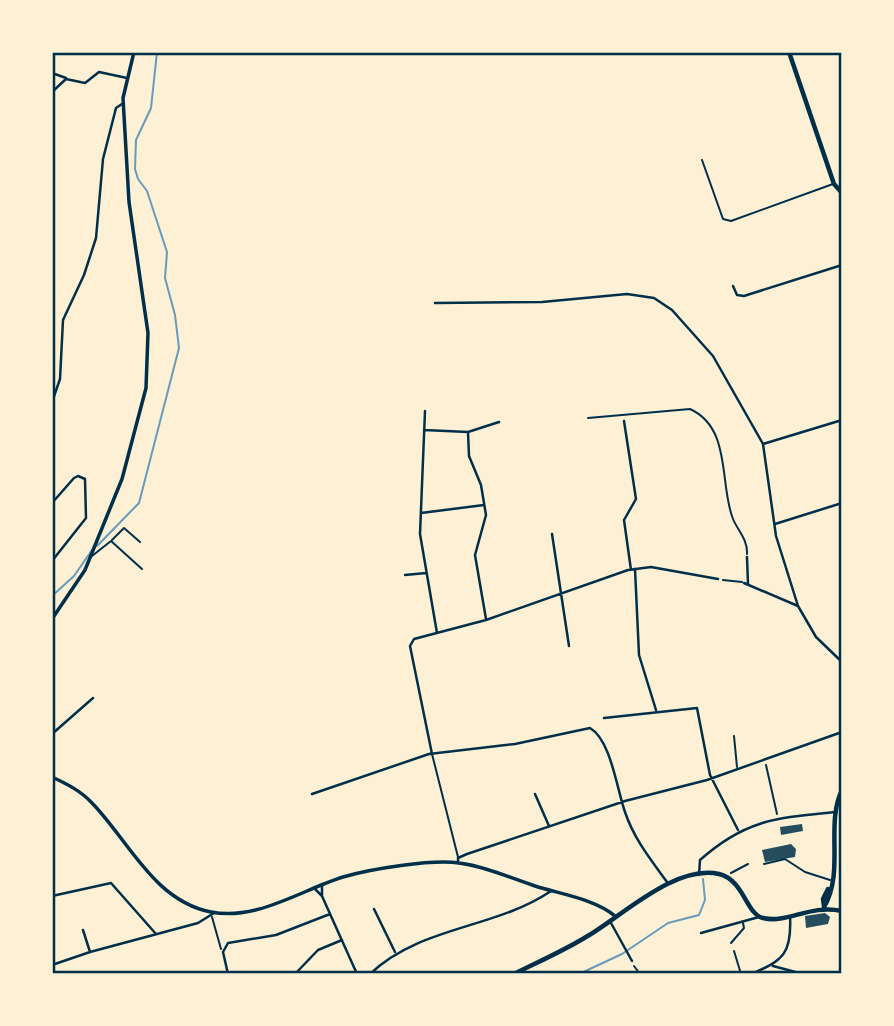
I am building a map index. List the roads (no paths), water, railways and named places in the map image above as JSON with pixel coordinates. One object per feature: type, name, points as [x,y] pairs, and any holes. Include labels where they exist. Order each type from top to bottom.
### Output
[{"type":"main road","points":[[789,52],[834,184],[842,193]]},
{"type":"main road","points":[[824,907],[837,852],[835,813],[842,790]]},
{"type":"main road","points":[[514,974],[587,937],[615,916],[669,885],[699,875],[726,876],[743,891],[759,917],[789,916],[824,907],[842,911]]},
{"type":"street","points":[[52,619],[81,577],[127,465],[147,376],[148,333],[129,202],[123,104],[134,52]]},
{"type":"street","points":[[52,74],[85,83],[104,71],[127,78]]},
{"type":"street","points":[[52,92],[66,79]]},
{"type":"street","points":[[52,402],[61,373],[63,324],[94,244],[104,154],[116,108],[123,104]]},
{"type":"street","points":[[733,286],[737,295],[744,296],[842,265]]},
{"type":"street","points":[[435,303],[542,302],[627,294],[654,298],[683,321],[713,356],[763,444],[774,524],[798,606],[816,637],[842,662]]},
{"type":"street","points":[[425,411],[420,534],[437,633]]},
{"type":"street","points":[[763,444],[842,419]]},
{"type":"street","points":[[624,421],[636,499],[624,520],[633,569],[639,655],[656,710]]},
{"type":"street","points":[[424,430],[468,432],[499,422]]},
{"type":"street","points":[[468,432],[469,456],[481,485],[486,516],[475,555],[486,620]]},
{"type":"street","points":[[52,503],[74,478],[85,479],[86,518],[52,561]]},
{"type":"street","points":[[774,524],[842,503]]},
{"type":"street","points":[[421,513],[484,505]]},
{"type":"street","points":[[552,534],[569,646]]},
{"type":"street","points":[[747,557],[746,583],[798,606]]},
{"type":"street","points":[[432,754],[410,646],[414,639],[486,620],[633,569],[651,566],[718,579]]},
{"type":"street","points":[[404,575],[426,573]]},
{"type":"street","points":[[52,734],[93,698]]},
{"type":"street","points":[[604,718],[656,710],[693,707],[699,710],[712,778],[738,830]]},
{"type":"street","points":[[312,794],[432,754],[515,744],[590,728],[603,745],[623,802],[646,855],[669,885]]},
{"type":"street","points":[[52,965],[198,923],[213,915],[247,912],[322,885],[380,870],[458,860],[623,802],[712,778],[842,732]]},
{"type":"street","points":[[52,777],[77,790],[94,804],[156,880],[180,900],[213,915]]},
{"type":"street","points":[[535,794],[549,827]]},
{"type":"street","points":[[699,875],[700,860],[738,830],[779,818],[835,813]]},
{"type":"street","points":[[458,860],[615,916]]},
{"type":"street","points":[[52,896],[111,883],[156,934]]},
{"type":"street","points":[[322,885],[322,896]]},
{"type":"street","points":[[314,888],[322,896],[357,974]]},
{"type":"street","points":[[370,974],[395,952],[528,905],[551,891]]},
{"type":"street","points":[[373,909],[395,952]]},
{"type":"street","points":[[198,923],[206,911]]},
{"type":"street","points":[[228,974],[223,951],[225,946],[276,935],[330,914]]},
{"type":"street","points":[[751,974],[773,965],[787,950],[789,916]]},
{"type":"street","points":[[701,933],[759,917]]},
{"type":"street","points":[[609,920],[632,961]]},
{"type":"street","points":[[83,930],[90,952]]},
{"type":"street","points":[[295,974],[318,950],[342,940]]},
{"type":"street","points":[[773,965],[803,974]]},
{"type":"lane","points":[[702,160],[723,219],[730,221],[834,184]]},
{"type":"lane","points":[[91,555],[98,554],[124,528],[140,542]]},
{"type":"lane","points":[[111,541],[142,569]]},
{"type":"lane","points":[[734,736],[737,768]]},
{"type":"lane","points":[[432,754],[458,860]]},
{"type":"lane","points":[[764,864],[785,859],[806,872],[831,880]]},
{"type":"lane","points":[[732,943],[744,928],[743,923]]},
{"type":"lane","points":[[734,951],[741,974]]},
{"type":"waterway","points":[[97,546],[139,503],[179,348],[175,315],[165,278],[167,252],[147,191],[138,179],[135,169],[136,140],[151,108],[157,52]]},
{"type":"waterway","points":[[52,596],[74,576],[92,550]]},
{"type":"waterway","points":[[579,974],[622,954],[668,923],[699,915],[705,900],[703,879]]}]
